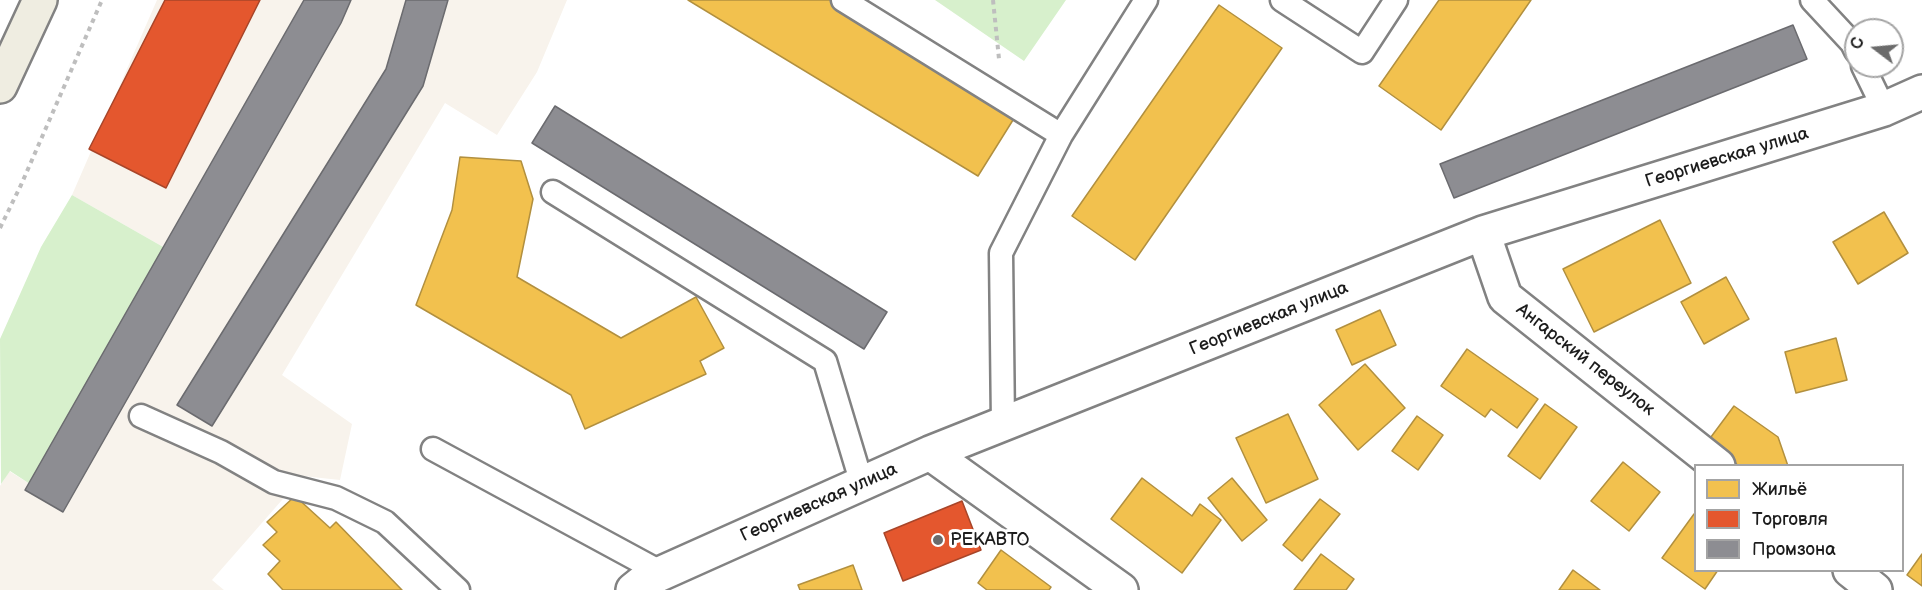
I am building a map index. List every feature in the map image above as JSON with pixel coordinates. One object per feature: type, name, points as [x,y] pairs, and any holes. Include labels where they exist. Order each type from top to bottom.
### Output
[{"type":"main road","points":[[0,86],[40,0]]},
{"type":"street","name":"Георгиевская улица","points":[[633,590],[643,582],[930,453],[1483,233],[1884,109],[1922,92]]},
{"type":"street","name":"Ангарский переулок","points":[[1483,233],[1505,297],[1717,464]]},
{"type":"street","points":[[930,453],[1121,590]]},
{"type":"street","points":[[1852,572],[1875,590]]},
{"type":"lane","points":[[843,0],[1061,135]]},
{"type":"lane","points":[[1003,425],[1001,253],[1061,135],[1146,0]]},
{"type":"lane","points":[[1282,0],[1362,52],[1396,0]]},
{"type":"lane","points":[[1812,0],[1844,34]]},
{"type":"lane","points":[[1869,78],[1884,109]]},
{"type":"lane","points":[[553,192],[825,361],[862,484]]},
{"type":"lane","points":[[141,416],[221,452],[274,482],[336,498],[385,522],[458,590]]},
{"type":"lane","points":[[433,449],[663,573]]},
{"type":"path","points":[[0,228],[102,0]]},
{"type":"path","points":[[993,0],[1003,99]]},
{"type":"shaded area","points":[[157,0],[567,0],[537,72],[497,135],[445,103],[282,375],[352,424],[340,480],[303,476],[212,580],[224,590],[0,590],[0,486],[9,471],[30,484],[172,252],[72,195]]},
{"type":"green space","points":[[935,0],[1066,0],[1024,61]]},
{"type":"green space","points":[[72,195],[172,252],[30,484],[10,471],[1,484],[0,339],[41,247]]},
{"type":"building: Жильё","points":[[688,0],[834,0],[1018,112],[978,176]]},
{"type":"building: Жильё","points":[[1439,0],[1531,0],[1441,130],[1379,86]]},
{"type":"building: Жильё","points":[[1219,5],[1282,48],[1135,260],[1072,216]]},
{"type":"building: Жильё","points":[[460,157],[521,161],[533,199],[517,277],[621,338],[696,297],[724,348],[700,361],[706,374],[585,429],[571,395],[416,305],[452,210]]},
{"type":"building: Жильё","points":[[1884,212],[1908,253],[1858,284],[1833,242]]},
{"type":"building: Жильё","points":[[1660,220],[1691,283],[1594,332],[1563,269]]},
{"type":"building: Жильё","points":[[1726,277],[1749,319],[1704,344],[1681,302]]},
{"type":"building: Жильё","points":[[1380,310],[1396,345],[1352,365],[1336,330]]},
{"type":"building: Жильё","points":[[1836,338],[1847,380],[1796,393],[1785,352]]},
{"type":"building: Жильё","points":[[1467,349],[1538,399],[1517,428],[1491,409],[1485,417],[1441,386]]},
{"type":"building: Жильё","points":[[1365,364],[1405,408],[1358,450],[1319,405]]},
{"type":"building: Жильё","points":[[1545,404],[1577,427],[1540,479],[1508,456]]},
{"type":"building: Жильё","points":[[1734,406],[1778,437],[1787,464],[1737,464],[1708,441]]},
{"type":"building: Жильё","points":[[1288,414],[1318,479],[1266,503],[1236,438]]},
{"type":"building: Жильё","points":[[1417,416],[1443,435],[1418,470],[1392,451]]},
{"type":"building: Жильё","points":[[1623,462],[1660,492],[1629,531],[1591,501]]},
{"type":"building: Жильё","points":[[1142,478],[1192,516],[1200,504],[1221,520],[1182,573],[1111,519]]},
{"type":"building: Жильё","points":[[1232,478],[1267,520],[1242,541],[1208,498]]},
{"type":"building: Жильё","points":[[295,496],[330,528],[336,522],[402,590],[283,590],[268,574],[280,561],[263,545],[277,532],[267,522]]},
{"type":"building: Жильё","points":[[1320,499],[1340,514],[1302,561],[1283,545]]},
{"type":"building: Жильё","points":[[1694,514],[1694,572],[1717,572],[1705,589],[1662,558]]},
{"type":"building: Жильё","points":[[1001,550],[1051,587],[1049,590],[987,590],[978,583]]},
{"type":"building: Жильё","points":[[1321,554],[1354,579],[1346,590],[1294,590]]},
{"type":"building: Жильё","points":[[1922,554],[1922,586],[1907,575]]},
{"type":"building: Жильё","points":[[853,565],[862,590],[800,590],[798,585]]},
{"type":"building: Жильё","points":[[1573,570],[1600,590],[1559,590]]},
{"type":"building: Торговля","points":[[165,0],[260,0],[166,188],[89,149]]},
{"type":"building: Торговля","points":[[962,501],[981,550],[903,581],[884,533]]},
{"type":"building: Промзона","points":[[304,0],[351,0],[341,23],[63,512],[25,490]]},
{"type":"building: Промзона","points":[[406,0],[448,0],[423,86],[212,426],[177,405],[386,69]]},
{"type":"building: Промзона","points":[[1793,25],[1807,59],[1454,198],[1440,164]]},
{"type":"building: Промзона","points":[[555,106],[887,312],[864,349],[532,143]]},
{"type":"place","name":"РЕКАВТО","points":[[938,540]]}]
